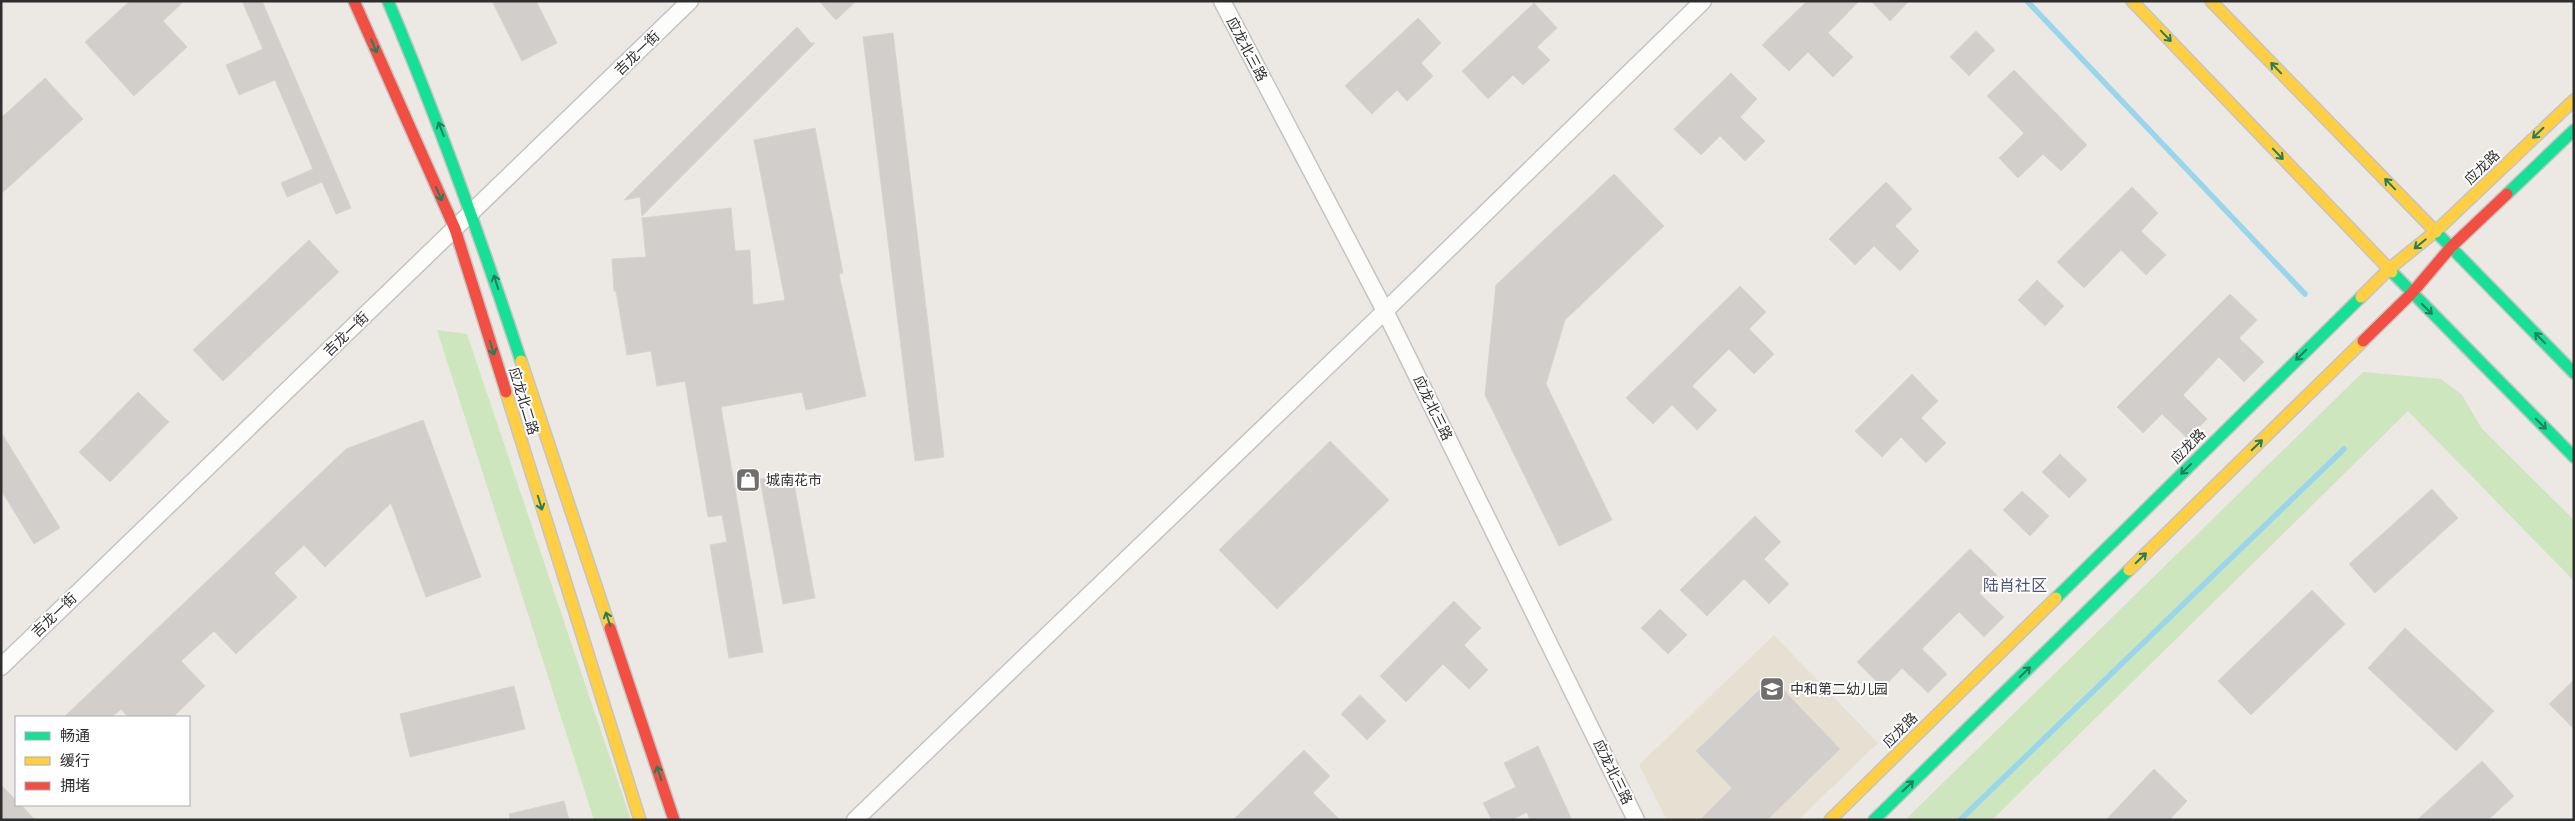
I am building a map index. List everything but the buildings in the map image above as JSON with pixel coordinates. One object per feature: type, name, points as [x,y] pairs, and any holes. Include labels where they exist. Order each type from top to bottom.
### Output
[{"type":"main road","name":"应龙北二路","points":[[354,1],[454,229],[640,820]]},
{"type":"main road","name":"应龙北二路","points":[[388,1],[425,88],[472,212],[674,820]]},
{"type":"main road","points":[[2132,1],[2412,293],[2574,457]]},
{"type":"main road","points":[[2211,1],[2574,373]]},
{"type":"main road","name":"应龙路","points":[[1830,820],[2389,269],[2436,231],[2574,100]]},
{"type":"main road","points":[[1874,820],[2412,293],[2451,247],[2574,130]]},
{"type":"street","name":"吉龙一街","points":[[1,667],[690,1]]},
{"type":"street","name":"应龙北三路","points":[[1222,1],[1385,311],[1636,820]]},
{"type":"street","points":[[855,820],[1385,311],[1703,1]]},
{"type":"shaded area","name":"中和第二幼儿园","points":[[1774,635],[1878,743],[1798,820],[1667,820],[1639,765]]},
{"type":"green space","points":[[437,330],[467,334],[631,820],[594,820]]},
{"type":"green space","points":[[2363,372],[2441,379],[2462,395],[2482,429],[2574,520],[2574,581],[2408,411],[1992,820],[1905,820]]},
{"type":"waterway","points":[[2027,1],[2305,294]]},
{"type":"waterway","points":[[1960,820],[2344,449]]},
{"type":"traffic: fast","points":[[388,1],[458,180],[521,361]]},
{"type":"traffic: fast","points":[[2507,194],[2574,130]]},
{"type":"traffic: fast","points":[[2436,232],[2574,373]]},
{"type":"traffic: fast","points":[[2392,272],[2574,457]]},
{"type":"traffic: fast","points":[[2056,598],[2361,297]]},
{"type":"traffic: fast","points":[[1874,820],[2129,570]]},
{"type":"traffic: slow","points":[[2132,1],[2392,272]]},
{"type":"traffic: slow","points":[[2211,1],[2436,232]]},
{"type":"traffic: slow","points":[[2361,297],[2389,269],[2436,231],[2574,100]]},
{"type":"traffic: slow","points":[[2129,570],[2363,341]]},
{"type":"traffic: slow","points":[[521,361],[610,628]]},
{"type":"traffic: slow","points":[[506,392],[640,820]]},
{"type":"traffic: slow","points":[[1830,820],[2056,598]]},
{"type":"traffic: jam","points":[[354,1],[455,229],[506,392]]},
{"type":"traffic: jam","points":[[2363,341],[2412,293],[2451,247],[2507,194]]},
{"type":"traffic: jam","points":[[610,628],[674,820]]},
{"type":"place","name":"城南花市","points":[[748,480]]},
{"type":"place","name":"中和第二幼儿园","points":[[1772,689]]},
{"type":"district","name":"陆肖社区","points":[[2015,585]]}]
